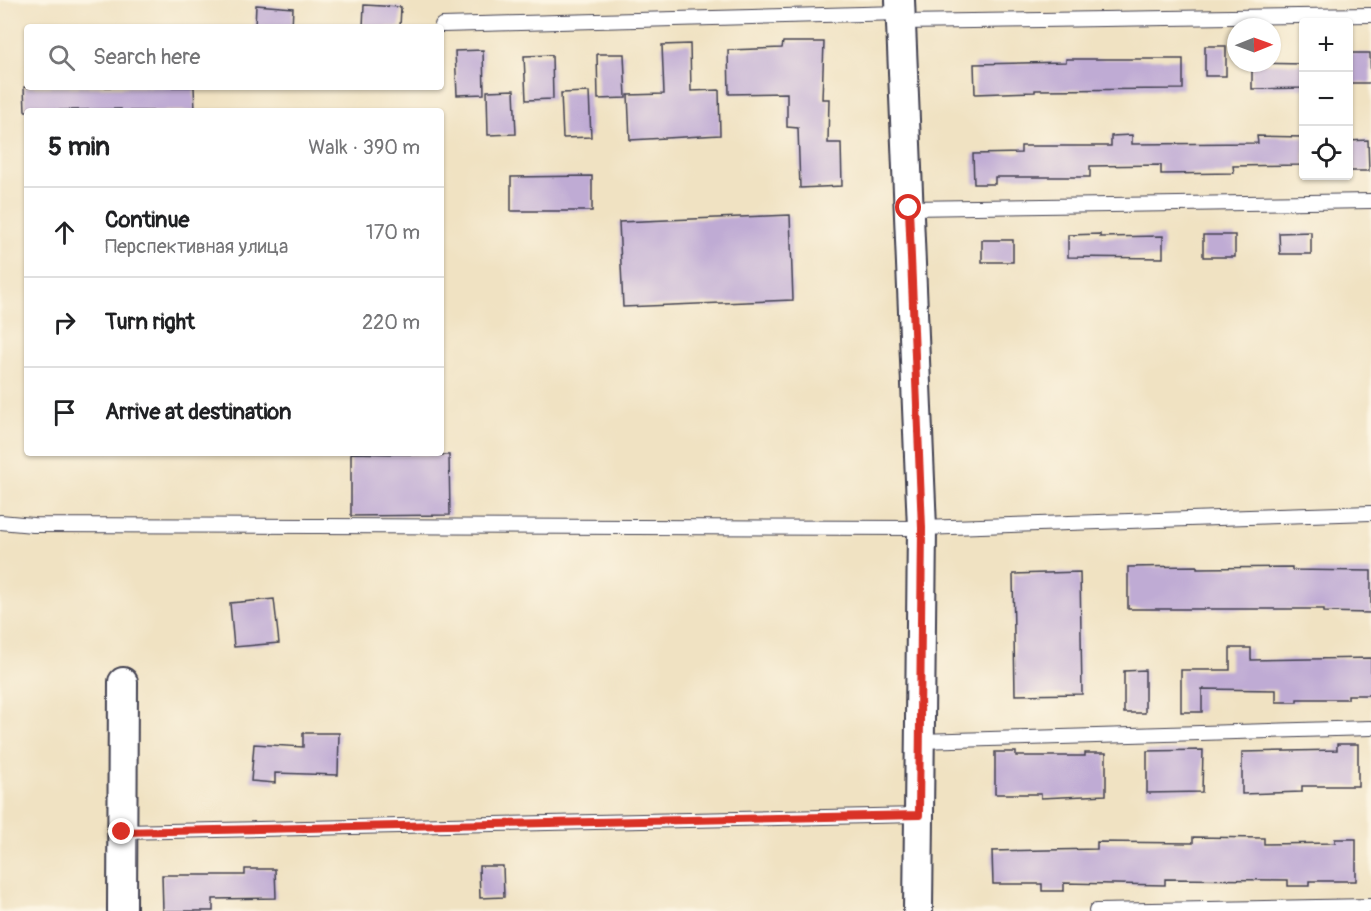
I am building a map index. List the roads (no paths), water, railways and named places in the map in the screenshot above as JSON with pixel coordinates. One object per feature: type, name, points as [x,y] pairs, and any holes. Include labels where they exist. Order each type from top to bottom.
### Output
[{"type":"street","points":[[901,11],[922,528],[918,911]]},
{"type":"street","points":[[122,911],[123,682]]},
{"type":"lane","points":[[444,25],[901,11],[1371,15]]},
{"type":"lane","points":[[909,208],[1371,201]]},
{"type":"lane","points":[[0,522],[33,525],[922,528],[1371,513]]},
{"type":"lane","points":[[920,741],[1371,728]]},
{"type":"lane","points":[[122,832],[919,815]]},
{"type":"lane","points":[[1096,911],[1371,906]]}]
